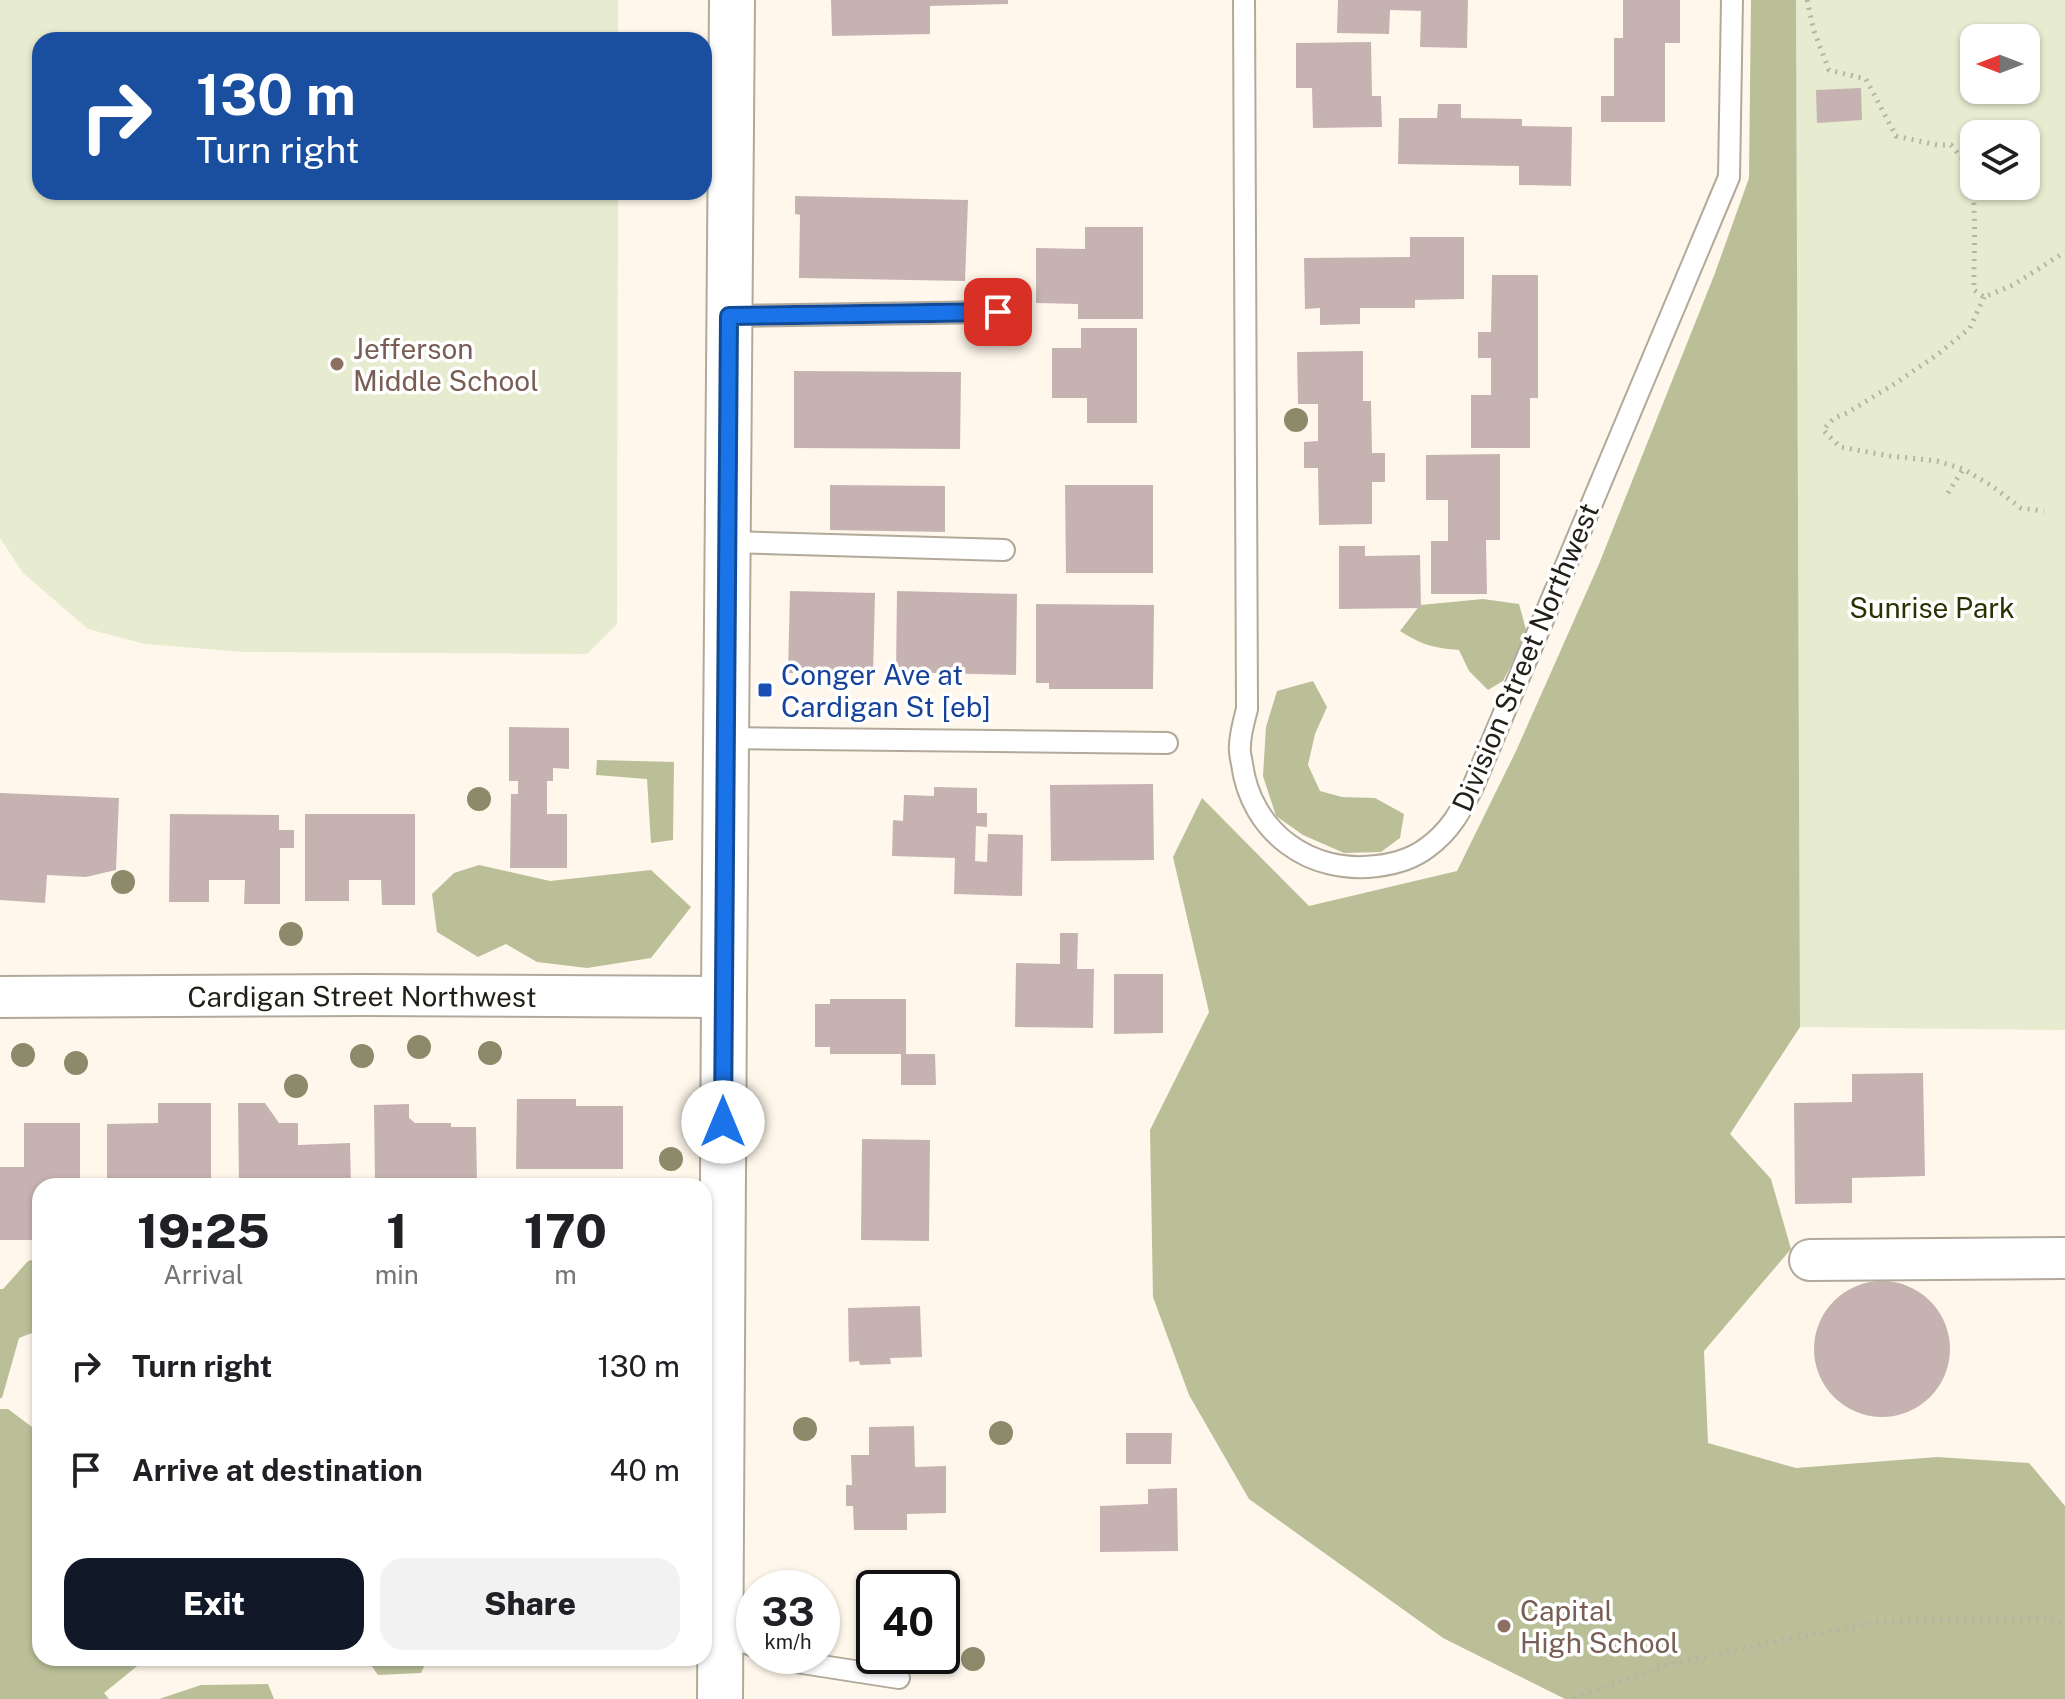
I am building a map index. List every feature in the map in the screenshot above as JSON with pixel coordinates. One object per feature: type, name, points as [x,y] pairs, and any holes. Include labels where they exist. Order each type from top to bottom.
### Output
[{"type":"street","points":[[732,0],[724,997],[713,1465],[736,1633]]},
{"type":"street","name":"Cardigan Street Northwest","points":[[0,997],[724,997]]},
{"type":"street","points":[[1810,1260],[2065,1258]]},
{"type":"street","points":[[720,1699],[736,1643]]},
{"type":"lane","name":"Division Street Northwest","points":[[1244,0],[1247,709],[1240,746],[1244,783],[1261,817],[1287,844],[1320,862],[1356,869],[1393,864],[1427,848],[1455,822],[1472,789],[1729,177],[1732,0]]},
{"type":"lane","points":[[729,316],[998,312]]},
{"type":"lane","points":[[728,542],[1004,550]]},
{"type":"lane","points":[[726,738],[1167,743]]},
{"type":"lane","points":[[840,1669],[899,1678]]},
{"type":"path","points":[[1807,0],[1814,31],[1829,70],[1866,79],[1896,136],[1951,145],[1967,166],[1972,181],[1974,209],[1974,290],[1984,297]]},
{"type":"path","points":[[2044,511],[2021,508],[1963,469],[1937,461],[1840,447],[1823,430],[1834,418],[1899,381],[1970,328],[1984,297],[2013,285],[2065,252]]},
{"type":"path","points":[[1948,493],[1963,469]]},
{"type":"path","points":[[1575,1699],[1668,1665],[1878,1622],[2050,1618],[2065,1624]]},
{"type":"green space","name":"Jefferson Middle School","points":[[0,0],[618,0],[618,32],[32,32],[32,200],[618,200],[617,624],[587,654],[243,652],[145,644],[88,629],[23,573],[0,538]]},
{"type":"green space","points":[[1751,0],[1796,0],[1800,1027],[1730,1134],[1771,1179],[1791,1249],[1704,1351],[1708,1443],[1796,1468],[1937,1457],[2029,1463],[2065,1506],[2065,1699],[1565,1699],[1443,1638],[1249,1499],[1189,1395],[1153,1297],[1150,1130],[1209,1012],[1173,857],[1202,798],[1309,906],[1457,871],[1516,751],[1599,564],[1715,273],[1749,178]]},
{"type":"green space","name":"Sunrise Park","points":[[1796,0],[2065,0],[2065,1030],[1800,1027]]},
{"type":"green space","points":[[1483,599],[1519,604],[1527,633],[1503,681],[1488,690],[1469,671],[1459,650],[1428,645],[1400,631],[1420,605]]},
{"type":"green space","points":[[1313,681],[1327,707],[1315,734],[1308,765],[1320,791],[1342,797],[1375,798],[1404,814],[1400,838],[1381,852],[1344,853],[1303,835],[1276,816],[1263,776],[1266,727],[1277,691]]},
{"type":"green space","points":[[597,760],[674,762],[673,840],[651,843],[647,779],[596,775]]},
{"type":"green space","points":[[479,865],[550,881],[651,870],[691,907],[651,958],[587,968],[537,962],[506,944],[478,957],[437,932],[432,894],[454,873]]},
{"type":"green space","points":[[32,1260],[32,1333],[19,1338],[0,1398],[0,1289]]},
{"type":"green space","points":[[0,1409],[8,1409],[32,1427],[32,1666],[137,1666],[104,1693],[109,1699],[0,1699]]},
{"type":"green space","points":[[372,1666],[424,1666],[421,1673],[378,1675]]},
{"type":"green space","points":[[268,1684],[274,1699],[159,1699],[201,1685]]},
{"type":"building","points":[[831,0],[1008,0],[1008,4],[930,6],[930,34],[832,36]]},
{"type":"building","points":[[1338,0],[1468,0],[1467,48],[1420,47],[1421,11],[1390,10],[1389,34],[1337,33]]},
{"type":"building","points":[[1623,0],[1680,0],[1680,43],[1665,43],[1665,122],[1601,122],[1601,96],[1614,96],[1614,38],[1623,38]]},
{"type":"building","points":[[1371,42],[1372,96],[1381,96],[1382,127],[1313,128],[1312,88],[1296,88],[1296,43]]},
{"type":"building","points":[[1861,88],[1862,120],[1817,123],[1816,90]]},
{"type":"building","points":[[1438,104],[1461,104],[1461,118],[1522,119],[1522,126],[1572,127],[1571,186],[1519,185],[1519,166],[1398,164],[1399,118],[1437,118]]},
{"type":"building","points":[[795,196],[968,200],[965,281],[799,278],[800,215],[795,214]]},
{"type":"building","points":[[1085,227],[1143,227],[1143,319],[1078,319],[1078,304],[1036,303],[1036,248],[1085,249]]},
{"type":"building","points":[[1410,237],[1464,237],[1464,299],[1415,300],[1415,308],[1360,308],[1360,324],[1320,325],[1320,308],[1305,309],[1304,258],[1410,257]]},
{"type":"building","points":[[1492,275],[1538,275],[1538,398],[1530,398],[1530,448],[1471,448],[1471,395],[1491,395],[1491,358],[1478,358],[1478,332],[1491,332]]},
{"type":"building","points":[[1081,328],[1137,328],[1137,423],[1087,423],[1087,398],[1052,398],[1052,348],[1081,348]]},
{"type":"building","points":[[1363,351],[1363,401],[1371,401],[1372,453],[1385,453],[1385,482],[1372,482],[1372,524],[1319,525],[1318,468],[1304,468],[1304,442],[1318,441],[1318,404],[1298,404],[1297,352]]},
{"type":"building","points":[[794,371],[961,372],[960,449],[794,448]]},
{"type":"building","points":[[1500,454],[1500,540],[1486,540],[1487,594],[1431,594],[1431,541],[1448,541],[1448,500],[1426,500],[1426,455]]},
{"type":"building","points":[[830,485],[945,486],[945,532],[830,530]]},
{"type":"building","points":[[1065,485],[1153,485],[1153,573],[1066,573]]},
{"type":"building","points":[[1339,546],[1365,546],[1365,556],[1420,555],[1421,608],[1339,609]]},
{"type":"building","points":[[790,591],[875,593],[873,675],[788,673]]},
{"type":"building","points":[[897,591],[1017,594],[1016,675],[896,672]]},
{"type":"building","points":[[1036,604],[1154,605],[1153,689],[1049,689],[1049,683],[1036,683]]},
{"type":"building","points":[[509,727],[569,728],[569,769],[553,768],[553,781],[547,781],[547,814],[567,814],[567,868],[510,868],[511,794],[518,794],[518,781],[509,781]]},
{"type":"building","points":[[1153,784],[1154,860],[1051,861],[1050,785]]},
{"type":"building","points":[[934,787],[977,788],[977,813],[987,813],[987,827],[976,826],[975,861],[987,862],[988,834],[1023,835],[1022,896],[954,894],[955,858],[892,856],[893,820],[903,821],[904,795],[934,796]]},
{"type":"building","points":[[0,793],[119,798],[116,870],[86,877],[47,875],[45,903],[0,900]]},
{"type":"building","points":[[170,814],[279,815],[279,830],[294,830],[294,848],[280,848],[280,904],[244,904],[245,880],[209,880],[209,902],[169,902]]},
{"type":"building","points":[[305,814],[415,814],[415,905],[382,905],[381,880],[349,880],[349,901],[305,901]]},
{"type":"building","points":[[1060,933],[1078,933],[1077,969],[1094,969],[1093,1028],[1015,1027],[1016,963],[1060,964]]},
{"type":"building","points":[[1114,974],[1163,974],[1163,1033],[1114,1034]]},
{"type":"building","points":[[830,999],[906,999],[906,1054],[935,1054],[936,1085],[901,1085],[901,1054],[830,1054],[830,1047],[815,1047],[815,1004],[830,1004]]},
{"type":"building","points":[[1923,1073],[1925,1176],[1852,1178],[1852,1203],[1795,1204],[1794,1103],[1852,1102],[1852,1074]]},
{"type":"building","points":[[517,1099],[576,1099],[576,1106],[623,1106],[623,1169],[516,1169]]},
{"type":"building","points":[[158,1103],[211,1103],[211,1178],[107,1178],[107,1124],[158,1123]]},
{"type":"building","points":[[238,1103],[265,1103],[279,1123],[298,1123],[298,1145],[350,1143],[351,1178],[239,1178]]},
{"type":"building","points":[[409,1104],[409,1118],[415,1123],[476,1127],[477,1178],[375,1178],[374,1105]]},
{"type":"building","points":[[24,1123],[80,1123],[80,1178],[32,1178],[32,1240],[0,1240],[0,1167],[24,1167]]},
{"type":"building","points":[[862,1139],[930,1140],[929,1241],[861,1240]]},
{"type":"building","points":[[1882,1281],[1908,1286],[1930,1301],[1945,1323],[1950,1349],[1945,1375],[1930,1397],[1908,1412],[1882,1417],[1856,1412],[1834,1397],[1819,1375],[1814,1349],[1819,1323],[1834,1301],[1856,1286]]},
{"type":"building","points":[[920,1306],[922,1357],[890,1358],[891,1364],[860,1365],[859,1361],[849,1362],[848,1308]]},
{"type":"building","points":[[914,1426],[915,1467],[946,1466],[946,1513],[907,1514],[907,1530],[854,1530],[853,1506],[846,1506],[846,1485],[852,1485],[851,1455],[869,1455],[869,1427]]},
{"type":"building","points":[[1126,1433],[1172,1433],[1171,1464],[1126,1464]]},
{"type":"building","points":[[1177,1488],[1178,1551],[1100,1552],[1100,1506],[1148,1504],[1148,1489]]},
{"type":"place","name":"Jefferson Middle School","points":[[337,364]]},
{"type":"place","name":"Conger Ave at Cardigan St [eb]","points":[[765,690]]},
{"type":"place","name":"Capital High School","points":[[1504,1626]]},
{"type":"route","points":[[723,1122],[729,316],[998,312]]}]
